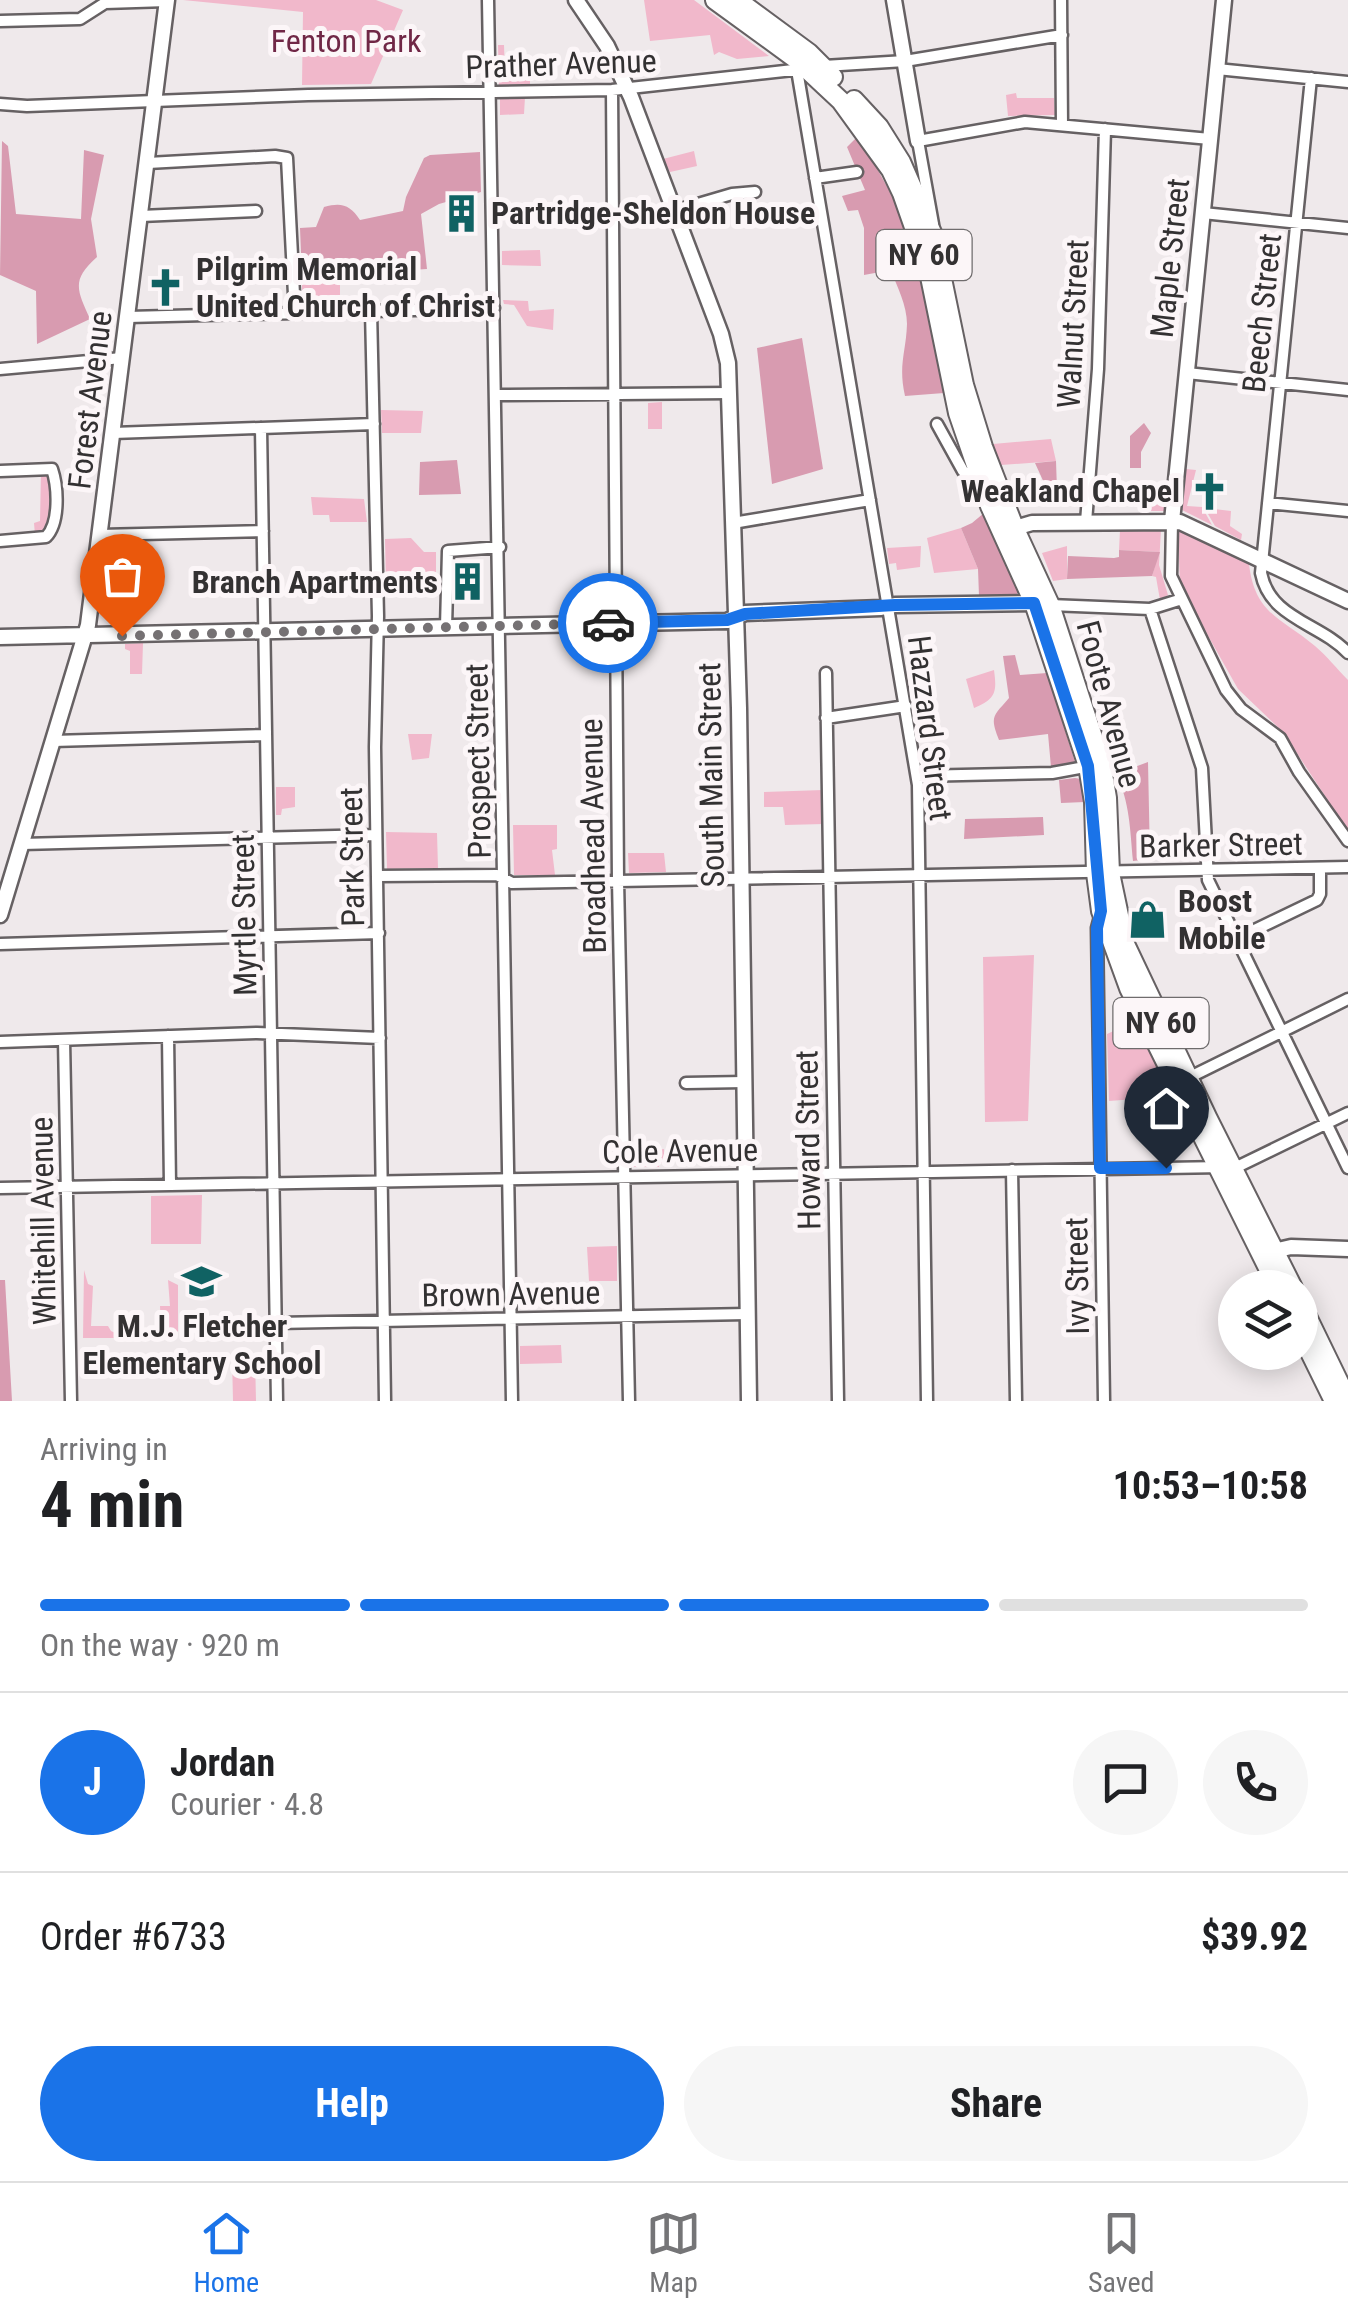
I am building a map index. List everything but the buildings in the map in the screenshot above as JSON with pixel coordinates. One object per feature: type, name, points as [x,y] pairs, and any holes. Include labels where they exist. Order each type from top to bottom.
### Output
[{"type":"highway","name":"Foote Avenue","points":[[715,0],[808,68]]},
{"type":"highway","name":"Foote Avenue","points":[[738,0],[856,120],[905,184],[933,236],[984,470]]},
{"type":"highway","name":"Foote Avenue","points":[[905,184],[928,267],[948,378],[1008,531],[1042,604],[1107,798],[1101,911],[1124,975],[1280,1270]]},
{"type":"highway","name":"Foote Avenue","points":[[1103,873],[1124,944],[1182,1080]]},
{"type":"highway","name":"Foote Avenue","points":[[1268,1252],[1273,1270]]},
{"type":"highway","points":[[1318,1339],[1348,1401]]},
{"type":"highway","points":[[1318,1369],[1334,1401]]},
{"type":"street","name":"Prospect Street","points":[[488,0],[512,1401]]},
{"type":"street","name":"South Main Street","points":[[576,0],[608,46],[620,89],[674,212],[724,344],[730,393],[736,616],[749,1401]]},
{"type":"street","name":"Foote Avenue","points":[[894,0],[933,236]]},
{"type":"street","points":[[1061,0],[1062,125]]},
{"type":"street","name":"Maple Street","points":[[1172,522],[1204,213],[1206,138],[1224,0]]},
{"type":"street","points":[[0,22],[84,19],[94,7],[106,3],[167,1]]},
{"type":"street","name":"Forest Avenue","points":[[0,915],[85,636],[167,1]]},
{"type":"street","name":"Prather Avenue","points":[[0,104],[620,89],[904,61],[1062,35]]},
{"type":"street","name":"Hazzard Street","points":[[808,68],[815,178],[917,776],[926,1401]]},
{"type":"street","points":[[1217,68],[1348,82]]},
{"type":"street","name":"Beech Street","points":[[1263,560],[1311,78]]},
{"type":"street","name":"Broadhead Avenue","points":[[620,89],[614,394],[618,880],[629,1401]]},
{"type":"street","points":[[918,141],[1025,122],[1206,138]]},
{"type":"street","name":"Walnut Street","points":[[1086,522],[1098,369],[1105,129]]},
{"type":"street","name":"Foote Avenue","points":[[905,184],[918,141]]},
{"type":"street","points":[[148,164],[287,158],[295,314]]},
{"type":"street","points":[[815,178],[857,172]]},
{"type":"street","points":[[674,212],[732,194],[755,192]]},
{"type":"street","points":[[142,216],[256,211]]},
{"type":"street","points":[[1204,213],[1348,228]]},
{"type":"street","points":[[128,317],[494,308]]},
{"type":"street","name":"Park Street","points":[[371,312],[385,1401]]},
{"type":"street","points":[[0,369],[122,358]]},
{"type":"street","points":[[1186,373],[1348,390]]},
{"type":"street","points":[[497,395],[730,393]]},
{"type":"street","points":[[112,432],[374,424]]},
{"type":"street","points":[[938,424],[962,471],[967,474],[984,470]]},
{"type":"street","name":"Myrtle Street","points":[[261,428],[277,1401]]},
{"type":"street","points":[[0,471],[42,467],[53,470],[55,524],[44,538],[0,541]]},
{"type":"street","points":[[733,523],[870,500]]},
{"type":"street","points":[[1268,503],[1348,510]]},
{"type":"street","points":[[1172,522],[1169,566],[1231,698],[1280,738],[1348,841]]},
{"type":"street","points":[[1008,531],[1032,523],[1191,525],[1348,601]]},
{"type":"street","points":[[100,535],[263,530]]},
{"type":"street","points":[[446,627],[449,550],[500,547]]},
{"type":"street","points":[[1263,560],[1264,586],[1277,605],[1348,653]]},
{"type":"street","points":[[0,638],[727,620],[736,616],[889,606],[1042,604],[1150,609],[1182,599]]},
{"type":"street","points":[[1150,609],[1202,768],[1210,887],[1348,1168]]},
{"type":"street","name":"Howard Street","points":[[826,673],[838,1401]]},
{"type":"street","points":[[826,718],[906,706]]},
{"type":"street","points":[[53,741],[266,735]]},
{"type":"street","points":[[917,776],[1052,773],[1094,764]]},
{"type":"street","points":[[22,844],[376,835]]},
{"type":"street","name":"Barker Street","points":[[378,876],[497,875],[512,882],[1348,867]]},
{"type":"street","points":[[1236,939],[1317,900],[1320,868]]},
{"type":"street","name":"Ivy Street","points":[[1101,911],[1097,928],[1104,1401]]},
{"type":"street","points":[[0,944],[378,933]]},
{"type":"street","points":[[1182,1080],[1348,998]]},
{"type":"street","points":[[0,1042],[271,1033],[380,1038]]},
{"type":"street","points":[[168,1036],[170,1185]]},
{"type":"street","name":"Whitehill Avenue","points":[[64,1040],[71,1401]]},
{"type":"street","points":[[686,1083],[744,1082]]},
{"type":"street","name":"Cole Avenue","points":[[0,1188],[1225,1167],[1241,1166],[1348,1114]]},
{"type":"street","points":[[1012,1170],[1016,1401]]},
{"type":"street","points":[[1268,1252],[1348,1248]]},
{"type":"street","name":"Brown Avenue","points":[[276,1323],[748,1314]]},
{"type":"green space","name":"Fenton Park","points":[[183,0],[376,0],[403,10],[371,84],[302,85],[303,12]]},
{"type":"green space","points":[[644,0],[694,0],[769,56],[737,59],[719,52],[714,55],[710,35],[650,41]]},
{"type":"green space","points":[[498,45],[504,45],[505,75],[530,75],[530,84],[499,85]]},
{"type":"green space","points":[[1016,93],[1017,98],[1054,98],[1055,115],[1008,116],[1006,95]]},
{"type":"green space","points":[[525,97],[524,114],[500,115],[500,98]]},
{"type":"green space","points":[[694,151],[697,166],[670,172],[663,159]]},
{"type":"green space","points":[[540,250],[541,266],[502,265],[502,251]]},
{"type":"green space","points":[[340,276],[340,303],[302,304],[302,277]]},
{"type":"green space","points":[[503,300],[528,301],[529,311],[554,309],[553,330],[527,326],[514,305],[504,304]]},
{"type":"green space","points":[[662,402],[662,429],[648,429],[648,403]]},
{"type":"green space","points":[[381,410],[423,411],[421,433],[382,433]]},
{"type":"green space","points":[[1051,439],[1056,461],[1001,465],[993,444]]},
{"type":"green space","points":[[1186,469],[1196,470],[1187,506],[1202,507],[1212,525],[1182,510]]},
{"type":"green space","points":[[41,471],[49,476],[50,525],[43,534],[35,535],[34,523],[40,521]]},
{"type":"green space","points":[[1143,488],[1158,488],[1159,496],[1166,496],[1164,511],[1143,511]]},
{"type":"green space","points":[[311,497],[364,499],[367,522],[330,522],[329,515],[313,515]]},
{"type":"green space","points":[[1214,509],[1231,511],[1230,526],[1242,534],[1241,540],[1215,526],[1208,514]]},
{"type":"green space","points":[[961,528],[978,569],[934,573],[927,538]]},
{"type":"green space","points":[[1161,529],[1159,565],[1168,595],[1160,600],[1156,577],[1152,576],[1159,552],[1119,550],[1120,530]]},
{"type":"green space","points":[[1178,530],[1249,564],[1263,604],[1319,650],[1348,680],[1348,831],[1283,732],[1238,689],[1180,586]]},
{"type":"green space","points":[[411,538],[424,552],[436,552],[436,574],[386,581],[385,539]]},
{"type":"green space","points":[[921,546],[920,567],[897,570],[896,563],[889,564],[887,548]]},
{"type":"green space","points":[[1067,546],[1067,579],[1053,581],[1042,553]]},
{"type":"green space","points":[[143,643],[142,674],[130,674],[130,651],[125,644]]},
{"type":"green space","points":[[994,670],[993,694],[974,708],[966,679]]},
{"type":"green space","points":[[408,734],[432,734],[429,758],[412,760]]},
{"type":"green space","points":[[276,787],[295,787],[295,807],[282,809],[281,815],[276,815]]},
{"type":"green space","points":[[823,790],[824,824],[785,825],[783,807],[764,807],[764,792]]},
{"type":"green space","points":[[513,825],[557,825],[557,849],[552,850],[555,875],[514,875]]},
{"type":"green space","points":[[386,832],[437,833],[438,868],[387,869]]},
{"type":"green space","points":[[628,853],[664,853],[666,872],[629,873]]},
{"type":"green space","points":[[1034,955],[1028,1121],[985,1122],[983,957]]},
{"type":"green space","points":[[1136,1021],[1174,1099],[1159,1103],[1148,1098],[1109,1101],[1107,1034]]},
{"type":"green space","points":[[632,1149],[664,1149],[664,1163],[659,1163],[659,1167],[631,1167]]},
{"type":"green space","points":[[202,1195],[201,1244],[151,1244],[151,1196]]},
{"type":"green space","points":[[617,1246],[617,1281],[589,1281],[587,1247]]},
{"type":"green space","points":[[84,1270],[88,1284],[93,1286],[91,1326],[108,1326],[126,1338],[83,1338]]},
{"type":"green space","points":[[168,1280],[178,1285],[178,1331],[173,1337],[155,1337],[154,1331],[161,1330],[160,1306],[170,1306]]},
{"type":"green space","points":[[561,1345],[562,1363],[520,1364],[520,1346]]},
{"type":"green space","points":[[255,1356],[256,1401],[233,1401],[232,1357]]},
{"type":"shaded area","points":[[858,136],[895,203],[912,246],[944,393],[905,396],[902,367],[907,324],[901,296],[891,270],[864,275],[864,228],[858,210],[848,211],[842,196],[865,190],[847,147]]},
{"type":"shaded area","points":[[2,141],[8,146],[16,214],[81,219],[84,150],[104,155],[91,219],[97,257],[83,272],[79,286],[90,319],[37,344],[36,291],[0,275]]},
{"type":"shaded area","points":[[480,152],[481,192],[439,204],[421,214],[427,269],[302,277],[300,228],[316,227],[324,207],[345,206],[360,220],[403,211],[424,158]]},
{"type":"shaded area","points":[[802,338],[823,469],[772,484],[757,348]]},
{"type":"shaded area","points":[[1144,423],[1151,433],[1141,452],[1141,468],[1130,468],[1130,436]]},
{"type":"shaded area","points":[[457,460],[461,494],[419,495],[420,462]]},
{"type":"shaded area","points":[[1056,461],[1055,491],[1045,485],[1035,463]]},
{"type":"shaded area","points":[[984,513],[1020,590],[1016,595],[979,596],[978,569],[961,528]]},
{"type":"shaded area","points":[[1119,550],[1160,552],[1152,576],[1067,579],[1068,556],[1114,558],[1119,557]]},
{"type":"shaded area","points":[[1015,655],[1020,675],[1047,673],[1075,762],[1051,767],[1048,734],[999,740],[995,716],[1009,698],[1003,656]]},
{"type":"shaded area","points":[[1148,762],[1150,859],[1133,861],[1127,806],[1116,774]]},
{"type":"shaded area","points":[[1081,779],[1085,802],[1061,803],[1059,780]]},
{"type":"shaded area","points":[[1043,817],[1044,835],[964,839],[965,819]]},
{"type":"shaded area","points":[[0,1280],[5,1280],[12,1401],[0,1401]]},
{"type":"way so far","points":[[122,636],[608,623]]},
{"type":"place","name":"Partridge-Sheldon House","points":[[461,213]]},
{"type":"place","name":"Pilgrim Memorial United Church of Christ","points":[[166,287]]},
{"type":"place","name":"Weakland Chapel","points":[[1210,491]]},
{"type":"place","name":"Branch Apartments","points":[[468,582]]},
{"type":"place","name":"Boost Mobile","points":[[1148,919]]},
{"type":"place","name":"M.J. Fletcher Elementary School","points":[[202,1281]]},
{"type":"route","points":[[608,623],[727,620],[745,614],[895,605],[1034,603],[1088,766],[1094,802],[1101,911],[1097,928],[1100,1168],[1166,1168]]}]
